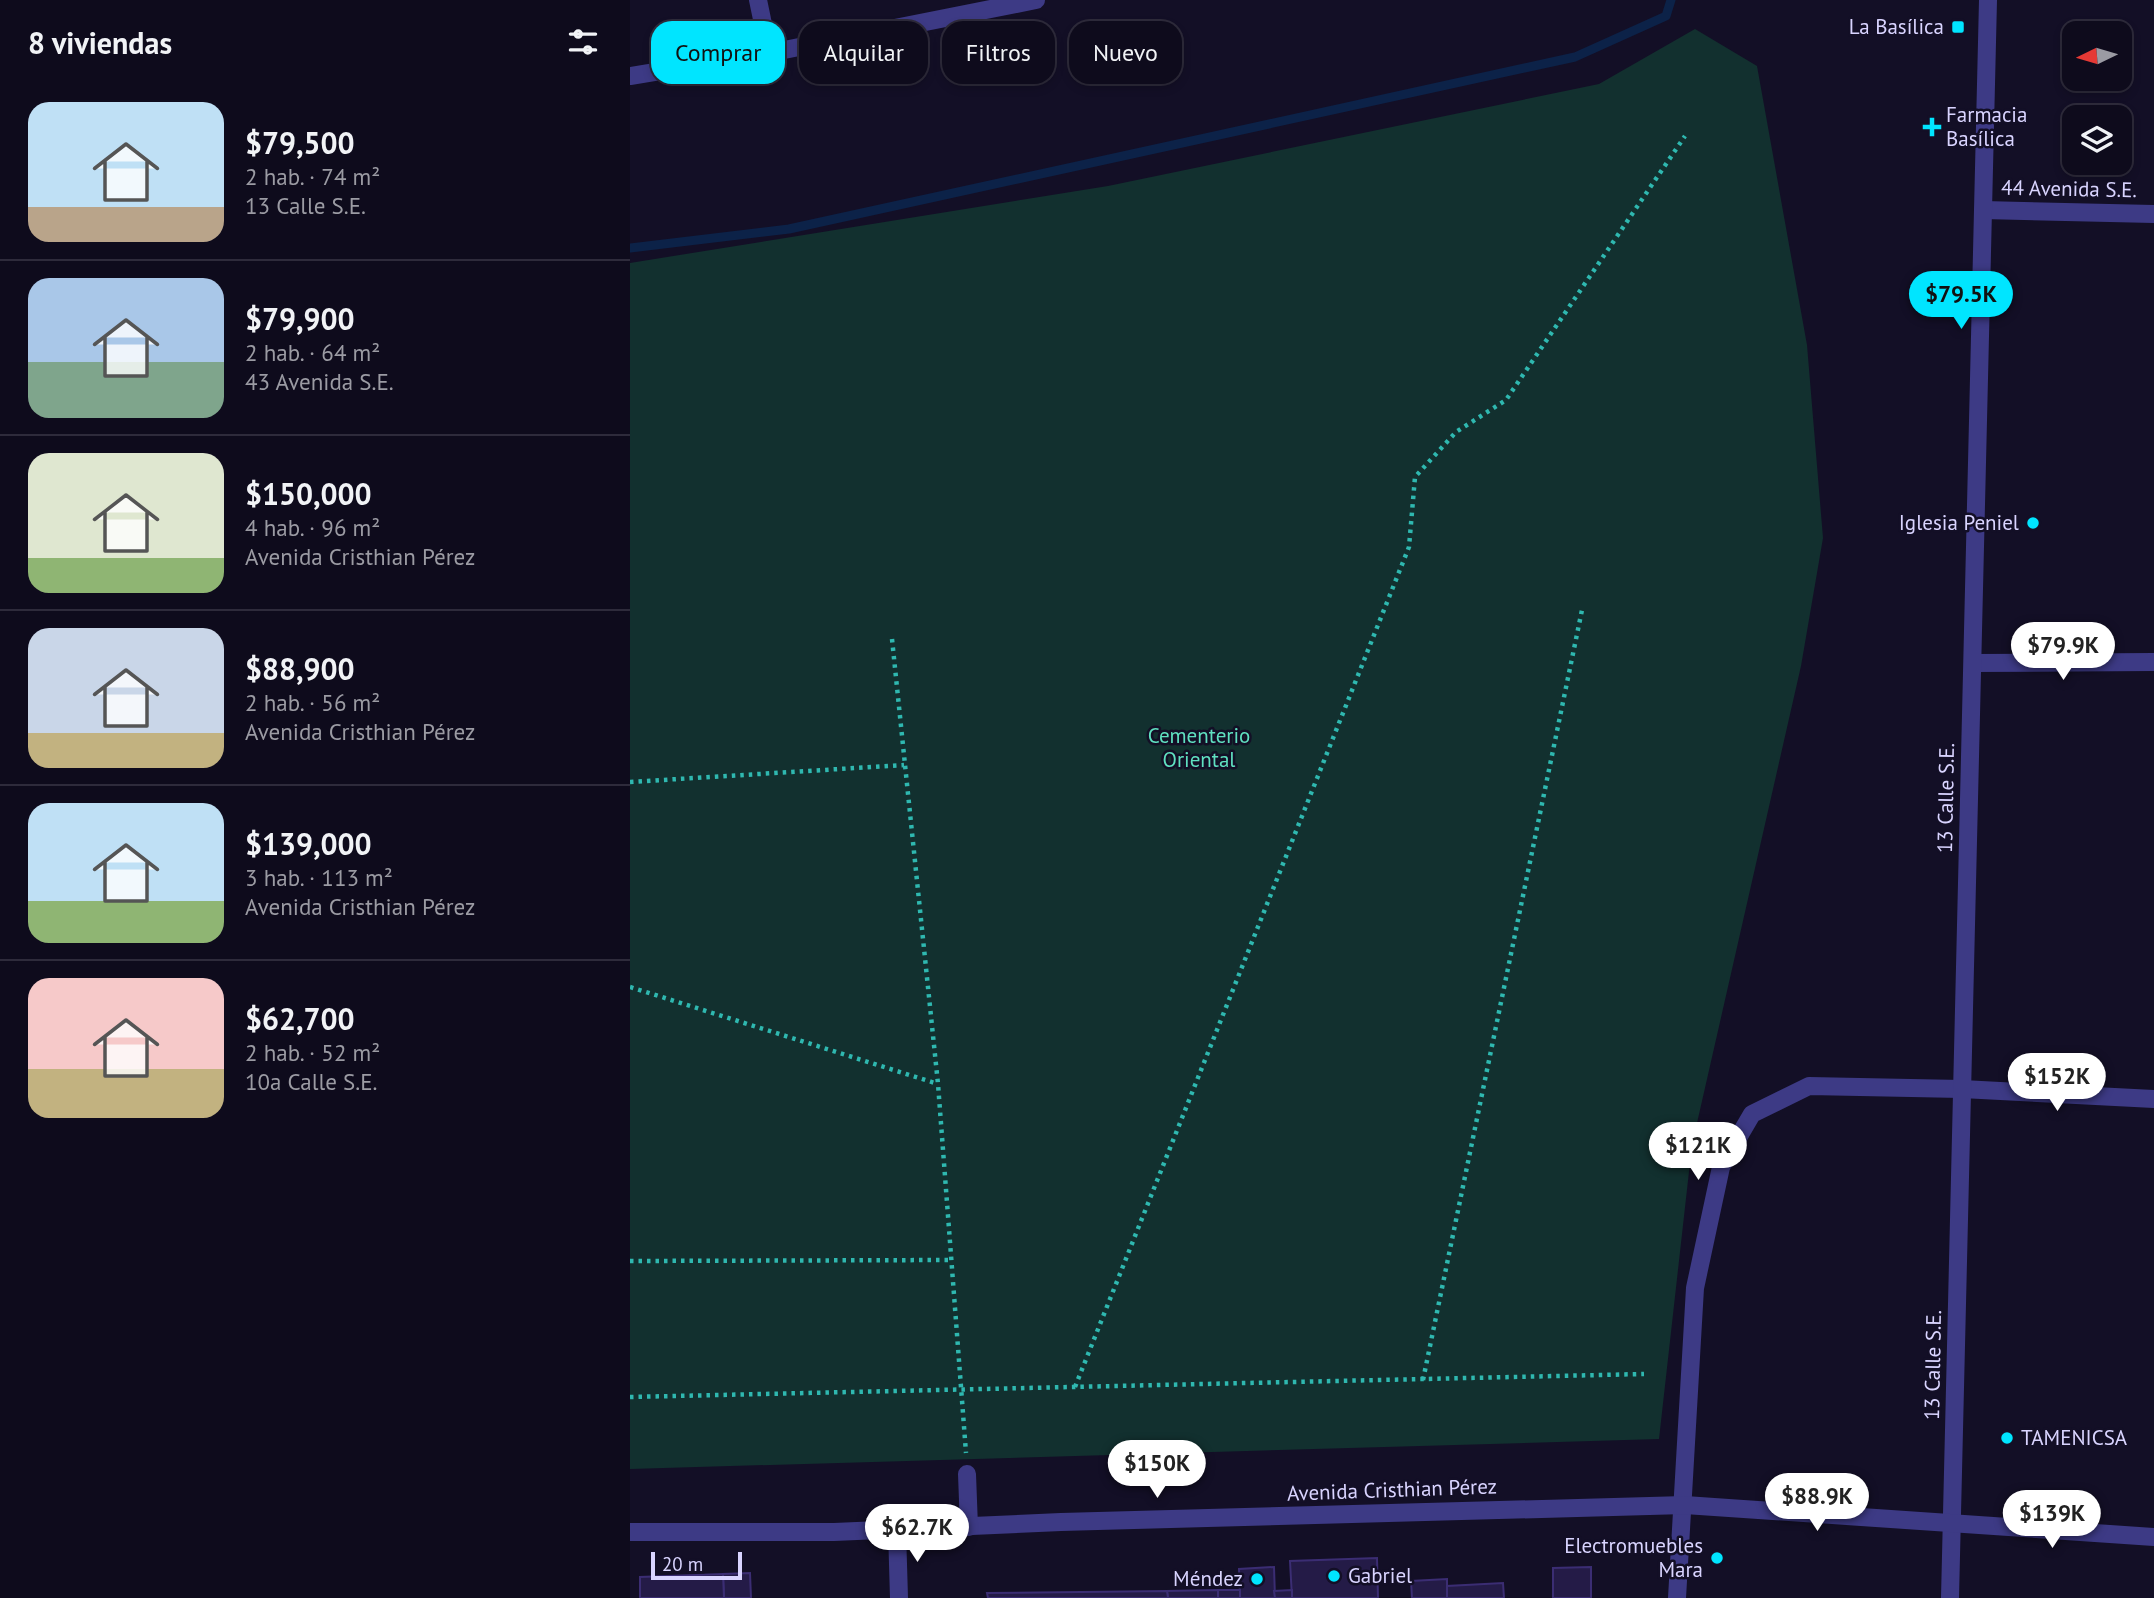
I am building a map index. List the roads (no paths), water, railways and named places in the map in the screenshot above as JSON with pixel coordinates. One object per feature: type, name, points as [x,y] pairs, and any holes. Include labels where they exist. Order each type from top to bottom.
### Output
[{"type":"street","points":[[758,0],[762,21]]},
{"type":"street","points":[[785,50],[1036,0]]},
{"type":"street","name":"13 Calle S.E.","points":[[1950,1598],[1988,0]]},
{"type":"street","points":[[630,76],[651,73]]},
{"type":"street","name":"44 Avenida S.E.","points":[[1983,210],[2154,214]]},
{"type":"street","points":[[1973,663],[2154,662]]},
{"type":"street","points":[[1677,1598],[1685,1504],[1695,1288],[1721,1167],[1752,1114],[1809,1086],[1962,1089],[2154,1099]]},
{"type":"street","points":[[967,1474],[969,1527]]},
{"type":"street","name":"Avenida Cristhian Pérez","points":[[630,1532],[897,1530],[1685,1504],[2154,1537]]},
{"type":"street","points":[[897,1530],[899,1598]]},
{"type":"waterway","points":[[630,248],[789,229],[1575,57],[1666,16],[1671,0]]},
{"type":"place","name":"La Basílica","points":[[1958,27]]},
{"type":"place","name":"Farmacia Basílica","points":[[1932,127]]},
{"type":"place","name":"Iglesia Peniel","points":[[2033,523]]},
{"type":"place","name":"TAMENICSA","points":[[2007,1438]]},
{"type":"place","name":"Electromuebles Mara","points":[[1717,1558]]},
{"type":"place","name":"Gabriel","points":[[1334,1576]]},
{"type":"place","name":"Méndez","points":[[1257,1579]]},
{"type":"park label","name":"Cementerio Oriental","points":[[1199,748]]}]
